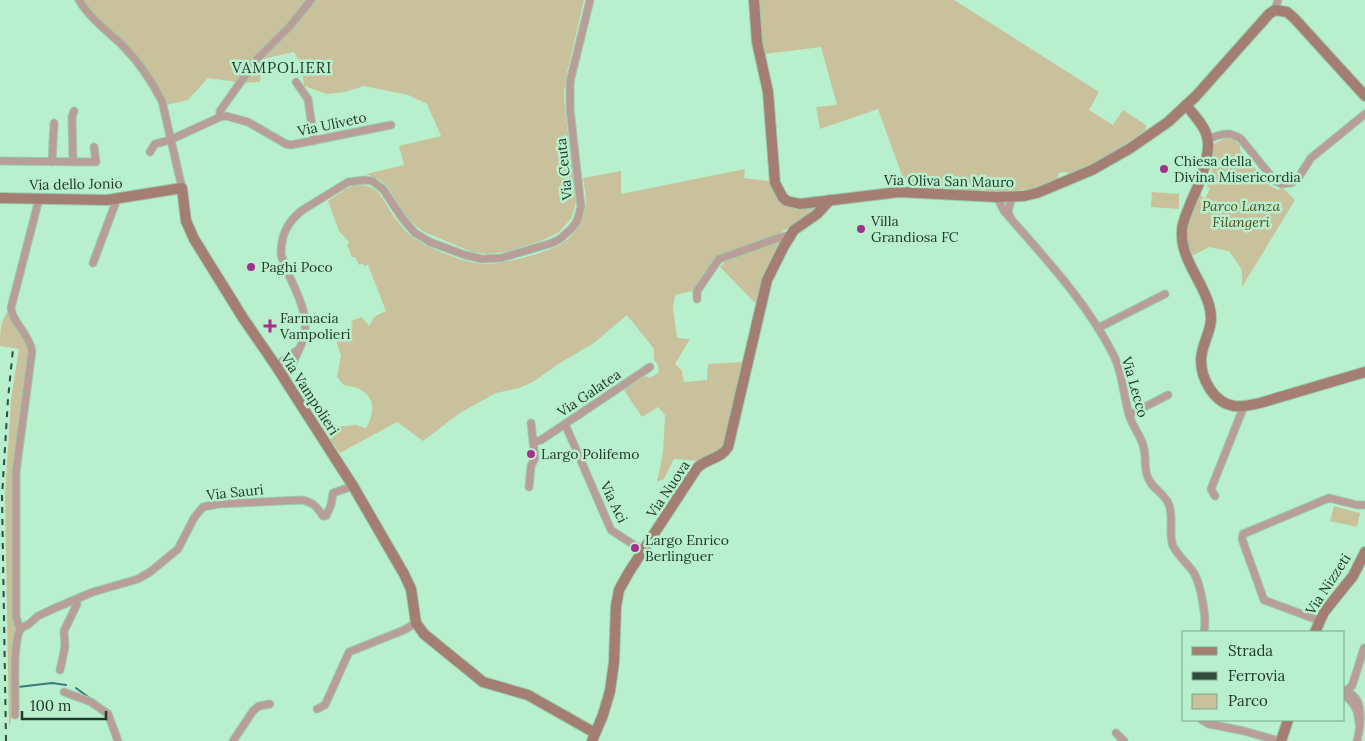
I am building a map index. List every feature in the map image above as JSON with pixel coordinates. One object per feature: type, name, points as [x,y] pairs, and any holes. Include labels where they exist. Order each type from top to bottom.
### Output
[{"type":"street","name":"Via Vampolieri","points":[[79,0],[95,20],[125,48],[157,91],[162,101],[182,188],[186,221],[194,240],[353,486],[408,583],[412,595],[416,623]]},
{"type":"street","points":[[150,152],[155,144],[170,140],[220,116],[220,111],[256,58],[290,26],[311,0]]},
{"type":"street","name":"Via Ceuta","points":[[284,380],[304,334],[304,311],[283,261],[281,254],[282,237],[285,229],[294,217],[348,182],[364,180],[376,184],[383,189],[414,233],[430,242],[474,258],[490,259],[510,256],[552,243],[572,228],[579,214],[581,198],[570,109],[570,82],[590,0]]},
{"type":"street","name":"Via Oliva San Mauro","points":[[754,0],[757,42],[768,92],[775,183],[780,194],[787,201],[793,203],[800,204],[899,192],[997,197],[1037,193],[1092,170],[1153,133],[1186,105],[1277,5],[1294,18],[1365,96]]},
{"type":"street","points":[[296,82],[308,99],[314,141]]},
{"type":"street","points":[[1186,105],[1208,139],[1204,169],[1182,228],[1182,243],[1184,252],[1209,303],[1211,312],[1211,328],[1202,350],[1201,360],[1204,379],[1212,391],[1223,401],[1234,406],[1249,405],[1365,372]]},
{"type":"street","points":[[73,162],[72,117],[74,111]]},
{"type":"street","points":[[1208,139],[1227,133],[1234,135],[1241,140],[1275,181],[1282,184],[1291,183],[1298,178],[1311,158],[1365,114]]},
{"type":"street","name":"Via Uliveto","points":[[220,116],[248,122],[286,144],[296,145],[391,125]]},
{"type":"street","points":[[52,162],[54,123]]},
{"type":"street","points":[[0,161],[96,162],[94,147]]},
{"type":"street","name":"Via dello Jonio","points":[[0,198],[117,199],[182,188]]},
{"type":"street","name":"Via Lecco","points":[[997,197],[1010,218],[1069,287],[1098,328],[1114,357],[1120,373],[1122,392],[1132,424],[1143,443],[1147,476],[1150,482],[1165,497],[1170,507],[1173,545],[1194,573],[1198,582],[1206,620],[1204,631]]},
{"type":"street","points":[[1010,218],[1008,211],[1012,197]]},
{"type":"street","points":[[15,715],[16,637],[20,629],[16,617],[16,472],[32,351],[30,341],[13,317],[11,308],[39,199]]},
{"type":"street","points":[[93,263],[117,199]]},
{"type":"street","name":"Via Nuova","points":[[594,737],[606,704],[612,679],[617,595],[629,572],[697,468],[721,455],[728,447],[767,280],[790,235],[801,224],[817,214],[830,200]]},
{"type":"street","points":[[697,299],[698,291],[719,260],[790,235]]},
{"type":"street","points":[[1098,328],[1165,294]]},
{"type":"street","points":[[276,366],[298,349]]},
{"type":"street","name":"Via Galatea","points":[[533,442],[541,440],[650,367]]},
{"type":"street","points":[[1129,415],[1168,395]]},
{"type":"street","points":[[1215,496],[1211,489],[1238,422],[1249,405]]},
{"type":"street","points":[[529,487],[531,466],[535,458],[531,423]]},
{"type":"street","name":"Via Aci","points":[[565,424],[612,530],[643,551]]},
{"type":"street","name":"Via Sauri","points":[[20,629],[38,616],[74,600],[93,592],[138,579],[150,572],[178,549],[194,518],[203,507],[218,504],[302,500],[313,503],[319,508],[323,516],[326,516],[331,505],[333,493],[353,486]]},
{"type":"street","points":[[1320,619],[1315,619],[1264,600],[1242,539],[1243,534],[1329,498],[1361,505],[1365,510]]},
{"type":"street","name":"Via Nizzeti","points":[[1315,631],[1320,619],[1332,601],[1354,576],[1365,552]]},
{"type":"street","points":[[60,670],[65,647],[64,631],[76,608],[74,600]]},
{"type":"street","points":[[317,709],[325,705],[349,652],[404,630],[416,623],[424,634],[483,682],[528,695],[594,737]]},
{"type":"street","points":[[1357,741],[1359,732],[1357,710],[1347,693],[1364,648]]},
{"type":"street","points":[[64,692],[91,702],[108,714],[118,741]]},
{"type":"street","points":[[233,741],[253,711],[259,706],[270,704]]},
{"type":"street","points":[[1204,721],[1209,724],[1280,741],[1288,721]]},
{"type":"street","points":[[1116,733],[1124,741]]},
{"type":"green space","points":[[82,0],[309,0],[237,82],[208,78],[188,100],[166,105],[163,97]]},
{"type":"green space","points":[[313,0],[584,0],[564,92],[576,198],[571,219],[558,233],[541,241],[506,252],[487,254],[472,252],[422,231],[406,217],[387,186],[380,180],[366,174],[404,165],[399,146],[441,136],[427,104],[408,95],[364,86],[345,92],[327,94],[304,86],[301,64],[294,52],[263,59],[260,82],[240,83]]},
{"type":"green space","points":[[758,0],[954,0],[1099,92],[1089,110],[1113,125],[1123,110],[1146,125],[1146,130],[1119,149],[1090,165],[1071,174],[1066,172],[1059,173],[1057,179],[1034,189],[988,192],[983,189],[979,191],[915,188],[903,178],[878,109],[820,129],[816,107],[837,105],[821,47],[765,54],[759,21]]},
{"type":"green space","name":"Parco Lanza Filangeri","points":[[1225,138],[1234,140],[1240,145],[1240,150],[1269,185],[1278,190],[1282,187],[1295,200],[1242,287],[1242,270],[1229,251],[1209,247],[1194,255],[1190,254],[1186,238],[1187,225],[1198,197],[1200,195],[1205,199],[1210,188],[1207,187],[1212,168],[1209,163],[1212,145]]},
{"type":"green space","points":[[745,169],[744,178],[769,181],[777,197],[817,206],[818,208],[776,236],[717,257],[693,291],[675,295],[673,308],[677,338],[690,339],[675,364],[682,371],[684,382],[707,380],[708,364],[744,362],[725,442],[716,452],[699,461],[674,459],[664,479],[657,482],[663,453],[665,415],[658,407],[642,417],[624,390],[645,376],[650,378],[659,372],[658,365],[654,360],[654,349],[627,315],[594,343],[533,382],[519,388],[496,393],[460,413],[423,441],[397,422],[340,453],[322,428],[356,425],[366,428],[372,411],[371,400],[363,391],[344,385],[337,377],[341,356],[334,334],[353,327],[351,321],[362,317],[369,326],[375,316],[386,311],[368,265],[364,266],[363,263],[359,265],[355,257],[352,257],[347,245],[349,242],[339,231],[328,201],[341,192],[359,185],[372,188],[379,193],[402,226],[418,241],[435,250],[455,257],[474,263],[490,264],[512,260],[556,247],[570,237],[580,224],[585,211],[586,197],[583,178],[621,171],[621,194]]},
{"type":"green space","points":[[1152,192],[1179,194],[1179,209],[1151,207]]},
{"type":"green space","points":[[781,241],[776,259],[757,305],[720,267],[728,258]]},
{"type":"green space","points":[[8,312],[9,317],[26,339],[29,352],[13,478],[14,621],[17,626],[14,710],[9,727],[5,496],[11,399],[19,349],[0,346],[2,323]]},
{"type":"green space","points":[[1334,506],[1360,513],[1357,527],[1330,521]]},
{"type":"waterway","points":[[18,687],[52,683],[66,685]]},
{"type":"waterway","points":[[76,688],[91,699]]},
{"type":"railway","points":[[6,741],[2,496],[13,349]]},
{"type":"place","name":"Chiesa della Divina Misericordia","points":[[1164,169]]},
{"type":"place","name":"Villa Grandiosa FC","points":[[861,229]]},
{"type":"place","name":"Paghi Poco","points":[[251,267]]},
{"type":"place","name":"Farmacia Vampolieri","points":[[270,326]]},
{"type":"place","name":"Largo Polifemo","points":[[531,454]]},
{"type":"place","name":"Largo Enrico Berlinguer","points":[[635,548]]},
{"type":"district","name":"VAMPOLIERI","points":[[282,67]]}]
